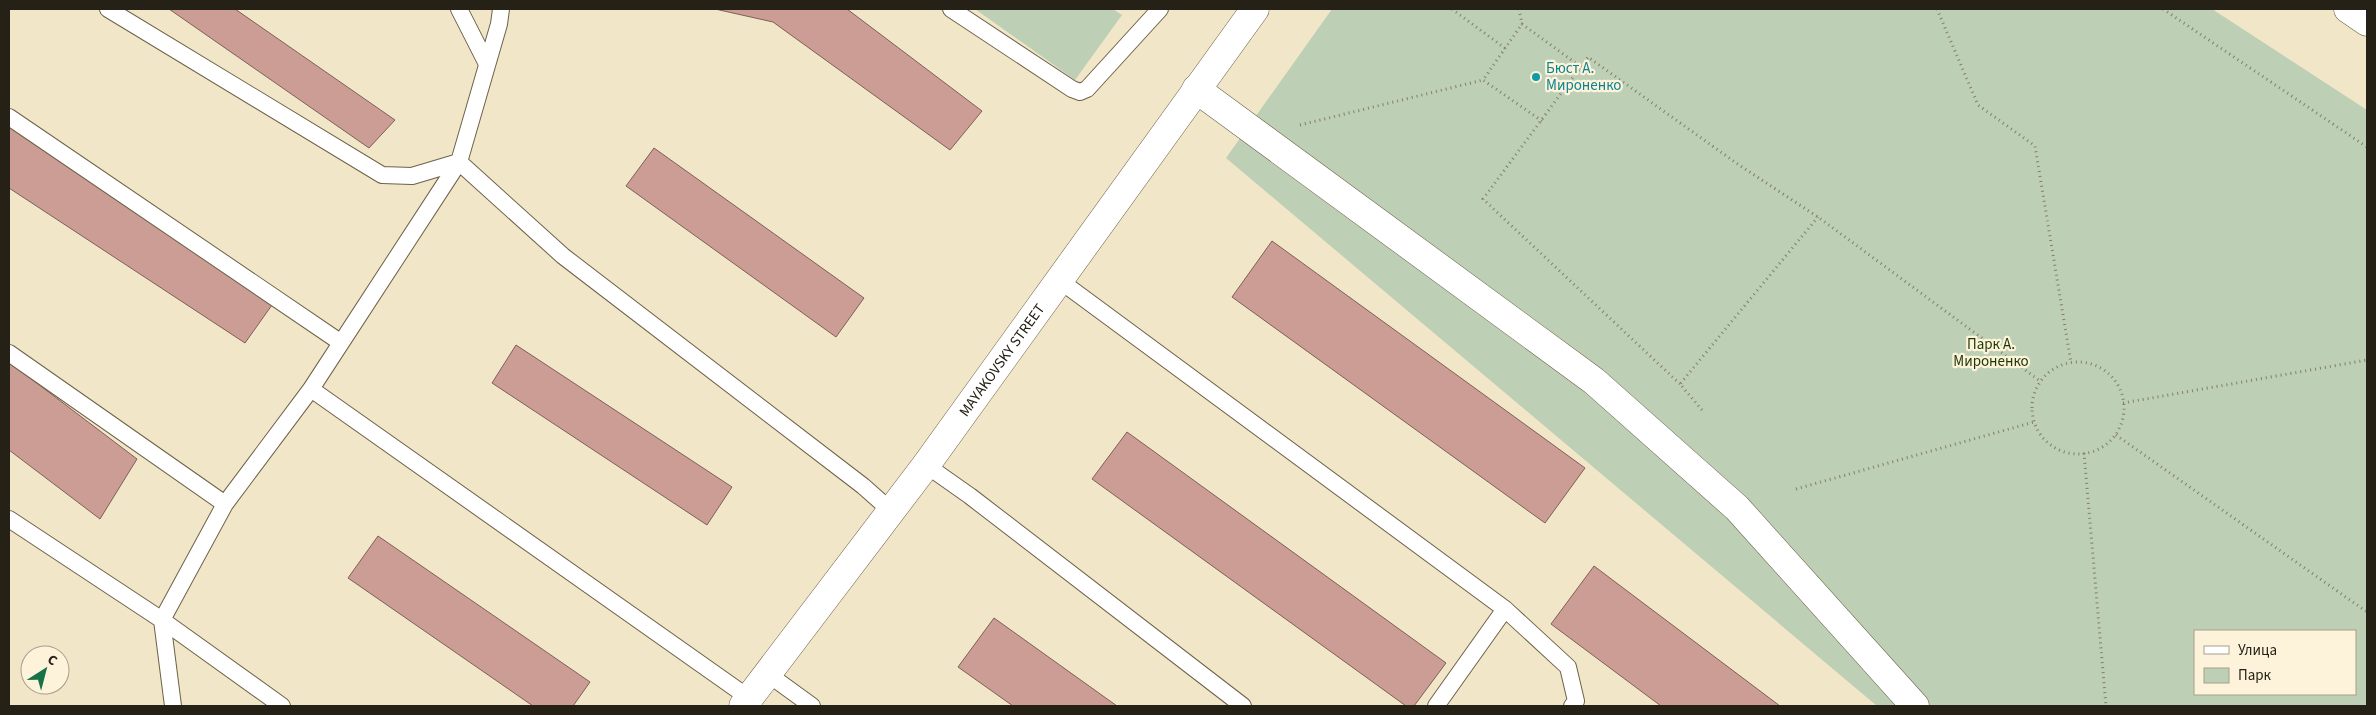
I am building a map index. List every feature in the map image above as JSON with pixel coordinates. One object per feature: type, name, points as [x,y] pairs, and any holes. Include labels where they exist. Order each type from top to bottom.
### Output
[{"type":"street","name":"MAYAKOVSKY STREET","points":[[746,702],[926,465],[1255,9]]},
{"type":"street","points":[[2348,9],[2367,22]]},
{"type":"street","points":[[1196,89],[1594,381],[1737,508],[1915,706]]},
{"type":"lane","points":[[108,9],[382,175],[412,176],[459,162]]},
{"type":"lane","points":[[459,9],[488,64]]},
{"type":"lane","points":[[172,706],[162,620],[225,504],[311,389],[459,162],[502,9]]},
{"type":"lane","points":[[951,9],[1072,89],[1080,92],[1087,89],[1160,9]]},
{"type":"lane","points":[[9,116],[340,342]]},
{"type":"lane","points":[[459,162],[563,256],[864,486],[890,510]]},
{"type":"lane","points":[[1059,280],[1505,610],[1568,668],[1576,701],[1572,706]]},
{"type":"lane","points":[[9,353],[225,504]]},
{"type":"lane","points":[[311,389],[746,702]]},
{"type":"lane","points":[[926,465],[970,496],[1243,706]]},
{"type":"lane","points":[[9,519],[162,620],[282,706]]},
{"type":"lane","points":[[1436,706],[1505,610]]},
{"type":"lane","points":[[768,674],[812,706]]},
{"type":"path","points":[[1452,9],[1506,50]]},
{"type":"path","points":[[1519,9],[1522,24],[1581,67]]},
{"type":"path","points":[[1937,9],[1978,106],[2035,146],[2070,363]]},
{"type":"path","points":[[2163,9],[2367,148]]},
{"type":"path","points":[[1299,125],[1483,80],[1506,50],[1522,24]]},
{"type":"path","points":[[1702,410],[1680,384],[1483,199],[1588,57],[1739,165],[1818,217],[2040,381]]},
{"type":"path","points":[[1483,80],[1542,121]]},
{"type":"path","points":[[1680,384],[1818,217]]},
{"type":"path","points":[[2123,403],[2347,362],[2367,360]]},
{"type":"path","points":[[2070,363],[2092,364],[2105,370],[2115,381],[2122,393],[2122,422],[2116,435],[2106,445],[2093,452],[2063,452],[2051,446],[2040,435],[2034,422],[2031,408],[2034,394],[2040,381],[2050,370],[2070,363]]},
{"type":"path","points":[[1796,489],[2034,422]]},
{"type":"path","points":[[2116,435],[2367,612]]},
{"type":"path","points":[[2084,453],[2106,706]]},
{"type":"green space","points":[[975,9],[1113,9],[1122,15],[1075,80]]},
{"type":"green space","name":"Парк А. Мироненко","points":[[1332,9],[2212,9],[2367,110],[2367,706],[1877,706],[1226,158]]},
{"type":"building","points":[[169,9],[235,9],[395,120],[369,148]]},
{"type":"building","points":[[715,9],[847,9],[982,111],[950,150],[773,22]]},
{"type":"building","points":[[9,120],[272,305],[245,343],[9,188]]},
{"type":"building","points":[[654,148],[864,298],[836,337],[626,186]]},
{"type":"building","points":[[1272,241],[1585,468],[1545,523],[1232,297]]},
{"type":"building","points":[[516,345],[732,487],[707,525],[492,383]]},
{"type":"building","points":[[9,362],[137,459],[100,519],[9,450]]},
{"type":"building","points":[[1127,432],[1446,663],[1414,706],[1406,706],[1092,479]]},
{"type":"building","points":[[378,536],[590,682],[573,706],[533,706],[348,578]]},
{"type":"building","points":[[1594,566],[1780,706],[1661,706],[1551,624]]},
{"type":"building","points":[[994,618],[1117,706],[1013,706],[958,667]]},
{"type":"place","name":"Бюст А. Мироненко","points":[[1536,77]]}]
